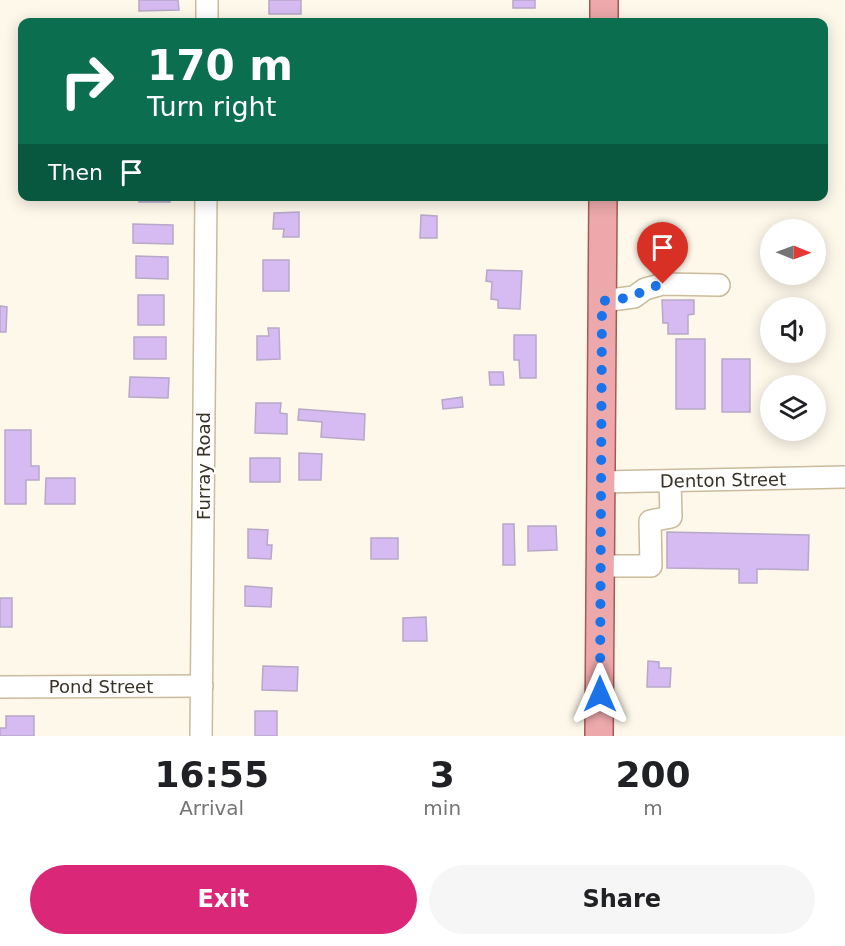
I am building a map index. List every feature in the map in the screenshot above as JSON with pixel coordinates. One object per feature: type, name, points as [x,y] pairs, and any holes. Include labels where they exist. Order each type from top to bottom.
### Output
[{"type":"main road","points":[[604,0],[604,18]]},
{"type":"main road","points":[[599,736],[603,201]]},
{"type":"street","points":[[207,0],[207,18]]},
{"type":"street","name":"Furray Road","points":[[201,736],[206,201]]},
{"type":"street","points":[[602,301],[634,297],[645,289],[663,284],[719,285]]},
{"type":"street","name":"Denton Street","points":[[601,482],[845,477]]},
{"type":"street","points":[[600,566],[651,566],[650,521],[670,517],[670,481]]},
{"type":"street","name":"Pond Street","points":[[0,687],[202,686]]},
{"type":"building","points":[[139,0],[178,0],[179,10],[139,11]]},
{"type":"building","points":[[269,0],[301,0],[301,14],[269,14]]},
{"type":"building","points":[[513,0],[535,0],[535,8],[513,8]]},
{"type":"building","points":[[139,201],[170,201],[170,202]]},
{"type":"building","points":[[299,212],[299,237],[283,237],[284,229],[273,229],[274,213]]},
{"type":"building","points":[[421,215],[437,216],[437,238],[420,238]]},
{"type":"building","points":[[133,224],[173,225],[173,244],[133,243]]},
{"type":"building","points":[[136,256],[168,257],[168,279],[136,278]]},
{"type":"building","points":[[263,260],[289,260],[289,291],[263,291]]},
{"type":"building","points":[[487,270],[522,271],[520,309],[498,308],[498,300],[491,299],[492,282],[486,281]]},
{"type":"building","points":[[138,295],[164,295],[164,325],[138,325]]},
{"type":"building","points":[[662,300],[694,300],[694,314],[688,315],[688,334],[668,334],[668,323],[663,323]]},
{"type":"building","points":[[0,306],[7,307],[6,332],[0,332]]},
{"type":"building","points":[[268,328],[279,328],[280,359],[257,360],[257,336],[269,336]]},
{"type":"building","points":[[514,335],[536,335],[536,378],[520,378],[519,360],[514,360]]},
{"type":"building","points":[[134,337],[166,337],[166,359],[134,359]]},
{"type":"building","points":[[676,339],[705,339],[705,409],[676,409]]},
{"type":"building","points":[[722,359],[750,359],[750,412],[722,412]]},
{"type":"building","points":[[489,372],[503,372],[504,385],[490,385]]},
{"type":"building","points":[[130,377],[169,378],[168,398],[129,397]]},
{"type":"building","points":[[462,397],[463,407],[443,409],[442,400]]},
{"type":"building","points":[[256,403],[281,403],[280,413],[287,414],[287,434],[255,433]]},
{"type":"building","points":[[299,409],[365,414],[364,440],[321,437],[322,422],[298,420]]},
{"type":"building","points":[[5,430],[31,430],[31,466],[39,466],[39,480],[26,480],[26,504],[5,504]]},
{"type":"building","points":[[299,453],[322,454],[321,480],[299,480]]},
{"type":"building","points":[[250,458],[280,458],[280,482],[250,482]]},
{"type":"building","points":[[46,478],[75,478],[75,504],[45,504]]},
{"type":"building","points":[[503,524],[514,524],[515,565],[503,565]]},
{"type":"building","points":[[528,526],[556,526],[557,550],[528,551]]},
{"type":"building","points":[[248,529],[268,530],[267,545],[272,545],[271,559],[248,558]]},
{"type":"building","points":[[667,532],[809,535],[808,570],[757,569],[757,583],[739,583],[739,569],[667,568]]},
{"type":"building","points":[[371,538],[398,538],[398,559],[371,559]]},
{"type":"building","points":[[245,586],[272,588],[271,607],[245,606]]},
{"type":"building","points":[[0,598],[12,598],[12,627],[0,627]]},
{"type":"building","points":[[426,617],[427,641],[403,641],[403,618]]},
{"type":"building","points":[[648,661],[659,662],[659,668],[671,668],[670,687],[647,687]]},
{"type":"building","points":[[263,666],[298,667],[297,691],[262,690]]},
{"type":"building","points":[[255,711],[277,711],[277,736],[255,736]]},
{"type":"building","points":[[6,716],[34,716],[34,736],[0,736],[0,728],[6,728]]},
{"type":"route","points":[[600,694],[602,301],[634,297],[645,289],[663,284]]}]
